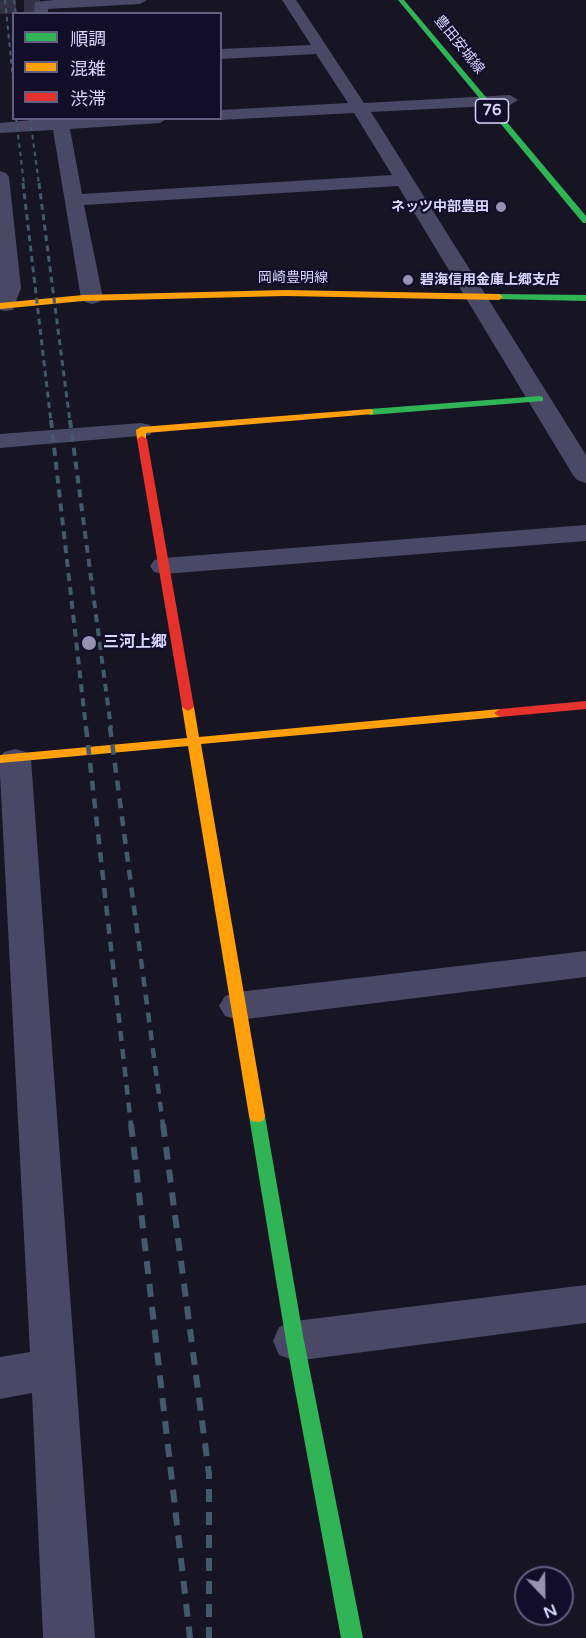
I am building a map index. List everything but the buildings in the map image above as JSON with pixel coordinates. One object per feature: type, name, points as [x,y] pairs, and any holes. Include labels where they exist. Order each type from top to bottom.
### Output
[{"type":"street","points":[[41,12],[40,5],[140,0]]},
{"type":"street","points":[[289,0],[359,107],[586,475]]},
{"type":"street","name":"豊田安城線","points":[[401,0],[484,102],[586,221]]},
{"type":"street","points":[[222,54],[320,49]]},
{"type":"street","name":"豊田安城線","points":[[495,83],[514,104]]},
{"type":"street","points":[[222,115],[484,102],[514,104]]},
{"type":"street","points":[[0,128],[59,121],[93,120]]},
{"type":"street","points":[[59,121],[92,298]]},
{"type":"street","points":[[0,177],[11,288],[2,305]]},
{"type":"street","points":[[73,200],[403,180]]},
{"type":"street","name":"岡崎豊明線","points":[[2,305],[92,298],[285,294],[586,298]]},
{"type":"street","points":[[0,441],[540,399]]},
{"type":"street","points":[[141,430],[192,743],[295,1341],[352,1638]]},
{"type":"street","points":[[164,566],[586,533]]},
{"type":"street","points":[[69,1638],[54,1368],[7,759],[586,705]]},
{"type":"street","points":[[238,1006],[586,964]]},
{"type":"street","points":[[295,1341],[586,1304]]},
{"type":"street","points":[[0,1378],[54,1368]]},
{"type":"tunnel","points":[[0,6],[40,5]]},
{"type":"railway","points":[[5,0],[12,70]]},
{"type":"railway","points":[[14,0],[16,12]]},
{"type":"railway","points":[[16,120],[24,184]]},
{"type":"railway","points":[[30,120],[39,184]]},
{"type":"railway","points":[[23,183],[51,422]]},
{"type":"railway","points":[[39,183],[70,422]]},
{"type":"railway","points":[[51,420],[86,728]]},
{"type":"railway","points":[[70,420],[111,728]]},
{"type":"railway","points":[[86,727],[131,1125]]},
{"type":"railway","points":[[110,727],[163,1125]]},
{"type":"railway","points":[[131,1124],[190,1638]]},
{"type":"railway","points":[[163,1124],[209,1474],[209,1638]]},
{"type":"traffic: fast","points":[[401,0],[586,221]]},
{"type":"traffic: fast","points":[[499,297],[586,298]]},
{"type":"traffic: fast","points":[[370,412],[540,399]]},
{"type":"traffic: fast","points":[[257,1116],[295,1341],[352,1638]]},
{"type":"traffic: slow","points":[[0,306],[83,298],[285,293],[499,297]]},
{"type":"traffic: slow","points":[[142,439],[141,430],[370,412]]},
{"type":"traffic: slow","points":[[188,707],[257,1116]]},
{"type":"traffic: slow","points":[[0,759],[500,713]]},
{"type":"traffic: jam","points":[[142,439],[188,707]]},
{"type":"traffic: jam","points":[[500,713],[586,705]]},
{"type":"place","name":"ネッツ中部豊田","points":[[501,207]]},
{"type":"place","name":"碧海信用金庫上郷支店","points":[[408,280]]},
{"type":"place","name":"三河上郷","points":[[89,643]]}]
